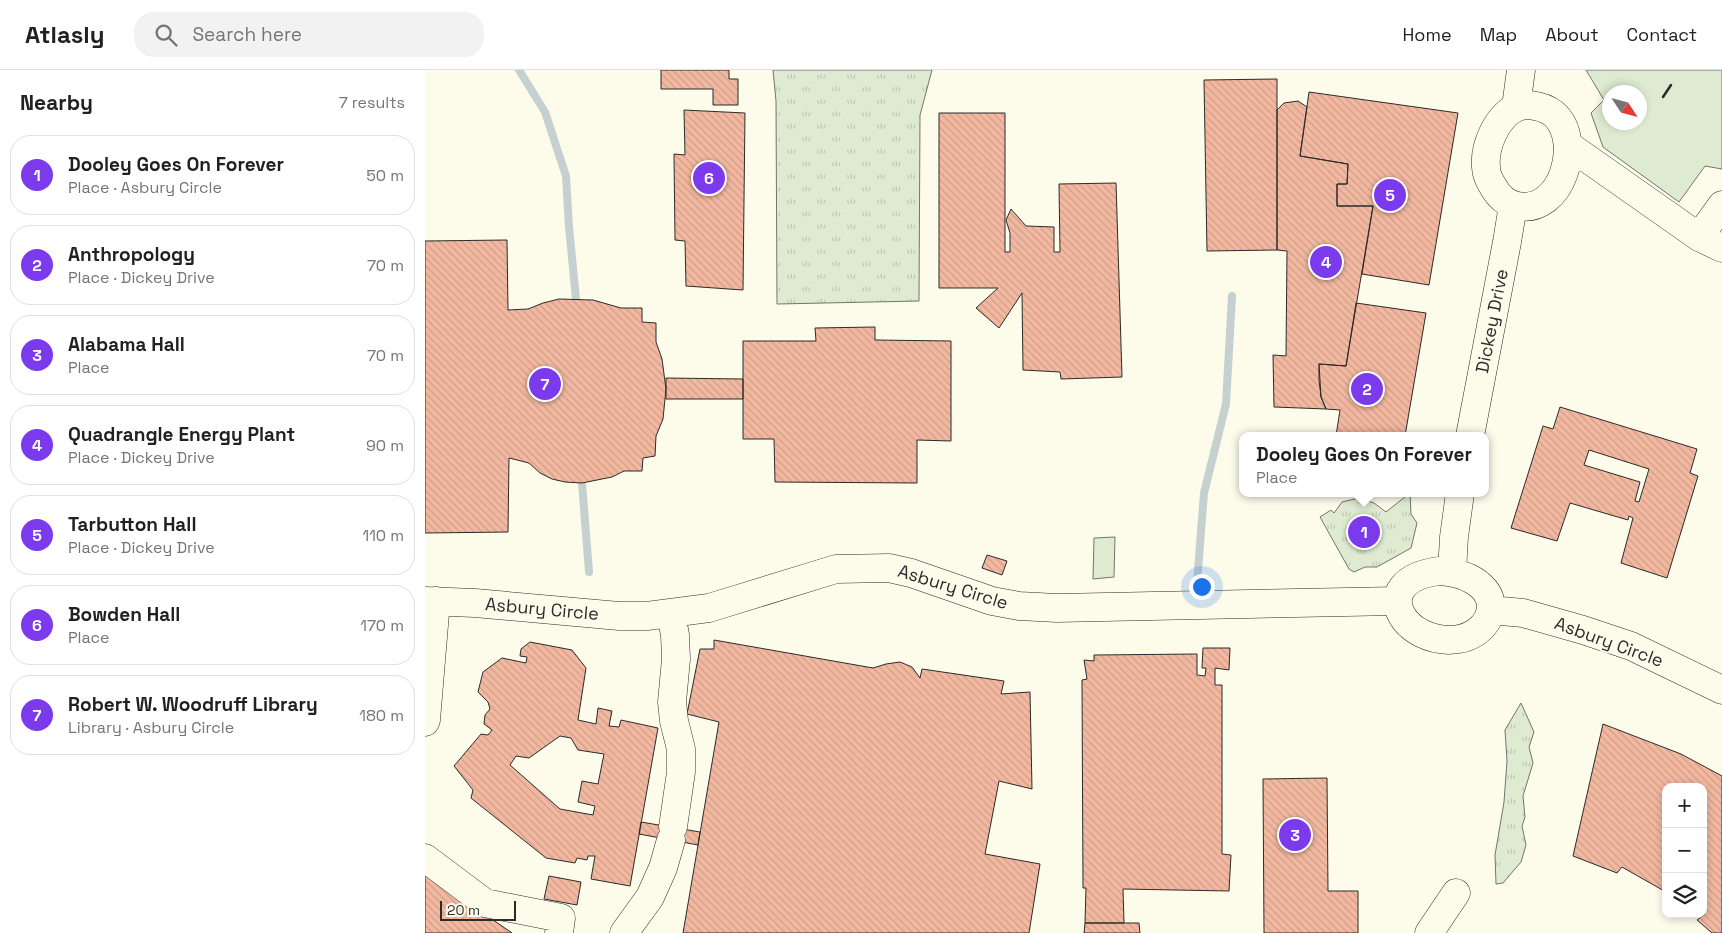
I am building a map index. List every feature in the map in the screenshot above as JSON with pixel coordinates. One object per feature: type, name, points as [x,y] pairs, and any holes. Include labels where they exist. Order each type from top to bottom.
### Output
[{"type":"street","points":[[1516,107],[1521,70]]},
{"type":"street","points":[[1529,104],[1539,106],[1554,114],[1561,123],[1568,145],[1564,172],[1559,185],[1551,197],[1538,204],[1527,208],[1513,205],[1502,198],[1489,179],[1486,167],[1487,153],[1495,129],[1508,112],[1516,107],[1529,104]]},
{"type":"street","points":[[1568,145],[1710,242],[1722,205]]},
{"type":"street","name":"Dickey Drive","points":[[1471,432],[1513,205]]},
{"type":"street","points":[[1452,572],[1459,497]]},
{"type":"street","name":"Asbury Circle","points":[[431,601],[619,616],[647,616],[709,608],[836,569],[889,568],[911,573],[992,601],[1019,606],[1057,608],[1397,601]]},
{"type":"street","points":[[1426,572],[1452,572],[1463,575],[1482,587],[1488,597],[1491,610],[1485,625],[1475,634],[1459,639],[1431,637],[1420,633],[1401,616],[1397,601],[1401,587],[1411,578],[1426,572]]},
{"type":"street","points":[[425,722],[427,720],[431,601]]},
{"type":"street","name":"Asbury Circle","points":[[1491,610],[1523,613],[1631,646],[1722,690]]},
{"type":"street","points":[[624,933],[650,897],[663,868],[672,834],[681,750],[673,721],[676,659],[675,635],[671,614]]},
{"type":"street","points":[[425,858],[485,903],[561,918],[559,933]]},
{"type":"street","points":[[1429,933],[1456,893]]},
{"type":"green space","points":[[773,70],[932,70],[920,115],[919,301],[777,304],[776,101]]},
{"type":"green space","points":[[1586,70],[1722,70],[1722,169],[1705,166],[1679,202],[1603,147],[1591,113],[1602,102],[1602,130],[1647,130],[1647,85],[1602,85],[1602,97]]},
{"type":"green space","points":[[1405,497],[1410,497],[1411,514],[1417,523],[1411,548],[1377,567],[1365,567],[1354,572],[1349,569],[1320,517],[1331,510],[1334,513],[1342,502],[1359,498],[1374,503],[1386,512]]},
{"type":"green space","points":[[1115,537],[1114,577],[1093,579],[1094,538]]},
{"type":"green space","points":[[1521,703],[1534,732],[1529,747],[1533,763],[1523,796],[1525,817],[1522,826],[1526,845],[1521,862],[1503,883],[1496,884],[1495,855],[1504,802],[1507,761],[1505,730]]},
{"type":"building","points":[[661,70],[729,70],[729,79],[738,79],[738,105],[713,105],[713,89],[661,89]]},
{"type":"building","points":[[1277,79],[1277,250],[1207,251],[1204,80]]},
{"type":"building","points":[[1309,92],[1458,113],[1429,285],[1362,274],[1373,206],[1337,206],[1337,184],[1347,184],[1348,164],[1300,156]]},
{"type":"building","points":[[1298,101],[1307,107],[1300,156],[1348,164],[1347,184],[1337,184],[1337,206],[1373,206],[1346,366],[1319,364],[1321,397],[1326,409],[1274,407],[1273,355],[1286,356],[1287,251],[1277,250],[1277,110],[1284,103]]},
{"type":"building","points":[[684,110],[745,113],[743,290],[686,286],[685,241],[675,240],[674,154],[685,155]]},
{"type":"building","points":[[939,113],[1005,113],[1005,252],[1010,252],[1010,233],[1006,220],[1011,209],[1026,226],[1054,227],[1054,252],[1060,252],[1059,184],[1116,183],[1122,377],[1061,379],[1060,372],[1023,370],[1022,293],[999,328],[976,308],[998,288],[939,288]]},
{"type":"building","points":[[507,240],[508,310],[528,309],[559,299],[593,300],[621,308],[642,308],[642,322],[656,323],[656,342],[662,359],[666,389],[663,419],[656,436],[655,456],[643,458],[642,471],[624,471],[612,477],[582,483],[552,479],[540,473],[529,463],[509,458],[508,532],[425,533],[425,241]]},
{"type":"building","points":[[1356,303],[1426,313],[1406,432],[1337,432],[1340,410],[1326,409],[1321,397],[1319,364],[1346,366]]},
{"type":"building","points":[[875,327],[875,340],[951,341],[951,441],[917,440],[917,483],[775,482],[774,439],[743,439],[743,341],[816,341],[815,328]]},
{"type":"building","points":[[666,378],[743,379],[743,399],[666,399]]},
{"type":"building","points":[[1560,407],[1697,449],[1690,473],[1698,476],[1667,578],[1621,563],[1633,518],[1629,516],[1628,520],[1570,503],[1557,541],[1511,528],[1543,426],[1553,429]],"holes":[[[1589,450],[1649,469],[1639,502],[1635,501],[1640,482],[1584,465]]]},
{"type":"building","points":[[987,555],[1007,561],[1002,575],[982,568]]},
{"type":"building","points":[[714,640],[873,668],[900,662],[912,667],[920,678],[922,669],[1004,681],[1001,694],[1030,692],[1032,789],[999,781],[985,854],[1040,864],[1029,933],[683,933],[719,722],[687,714],[700,649],[714,649]]},
{"type":"building","points":[[530,642],[572,650],[586,668],[578,720],[596,724],[598,708],[612,711],[609,726],[619,727],[621,720],[658,728],[630,886],[591,879],[595,856],[588,856],[587,860],[577,858],[575,863],[546,858],[471,798],[473,790],[454,766],[481,734],[488,735],[492,730],[484,724],[485,715],[490,709],[488,702],[478,692],[483,672],[502,658],[526,663],[527,657],[520,656],[521,649]],"holes":[[[560,736],[571,738],[578,750],[604,754],[598,784],[582,781],[578,802],[595,806],[593,815],[560,809],[510,765],[516,756],[529,758]]]},
{"type":"building","points":[[1203,648],[1230,648],[1229,670],[1215,668],[1215,685],[1222,685],[1222,854],[1231,855],[1229,891],[1123,889],[1124,923],[1085,923],[1086,888],[1083,888],[1082,680],[1087,679],[1084,660],[1094,661],[1094,655],[1197,654],[1197,675],[1205,676],[1206,668],[1202,668]]},
{"type":"building","points":[[1603,724],[1681,754],[1722,776],[1722,933],[1712,933],[1697,920],[1707,918],[1707,783],[1662,783],[1662,890],[1622,867],[1617,873],[1573,856]]},
{"type":"building","points":[[1327,778],[1328,891],[1358,891],[1358,933],[1264,933],[1263,779]]},
{"type":"building","points":[[641,822],[700,832],[698,845],[639,834]]},
{"type":"building","points":[[425,873],[512,933],[425,933]]},
{"type":"building","points":[[549,876],[581,882],[577,905],[544,899]]},
{"type":"building","points":[[1085,923],[1139,923],[1140,933],[1084,933]]},
{"type":"waterway","points":[[519,70],[545,112],[566,176],[576,299]]},
{"type":"waterway","points":[[1197,583],[1204,493],[1226,404],[1232,296]]},
{"type":"waterway","points":[[582,483],[589,572]]},
{"type":"wall","points":[[1663,97],[1671,85]]},
{"type":"place","name":"Bowden Hall","points":[[709,178]]},
{"type":"place","name":"Tarbutton Hall","points":[[1390,195]]},
{"type":"place","name":"Quadrangle Energy Plant","points":[[1326,262]]},
{"type":"place","name":"Robert W. Woodruff Library","points":[[545,384]]},
{"type":"place","name":"Anthropology","points":[[1367,389]]},
{"type":"place","name":"Dooley Goes On Forever","points":[[1364,532]]},
{"type":"place","name":"Alabama Hall","points":[[1295,835]]}]
